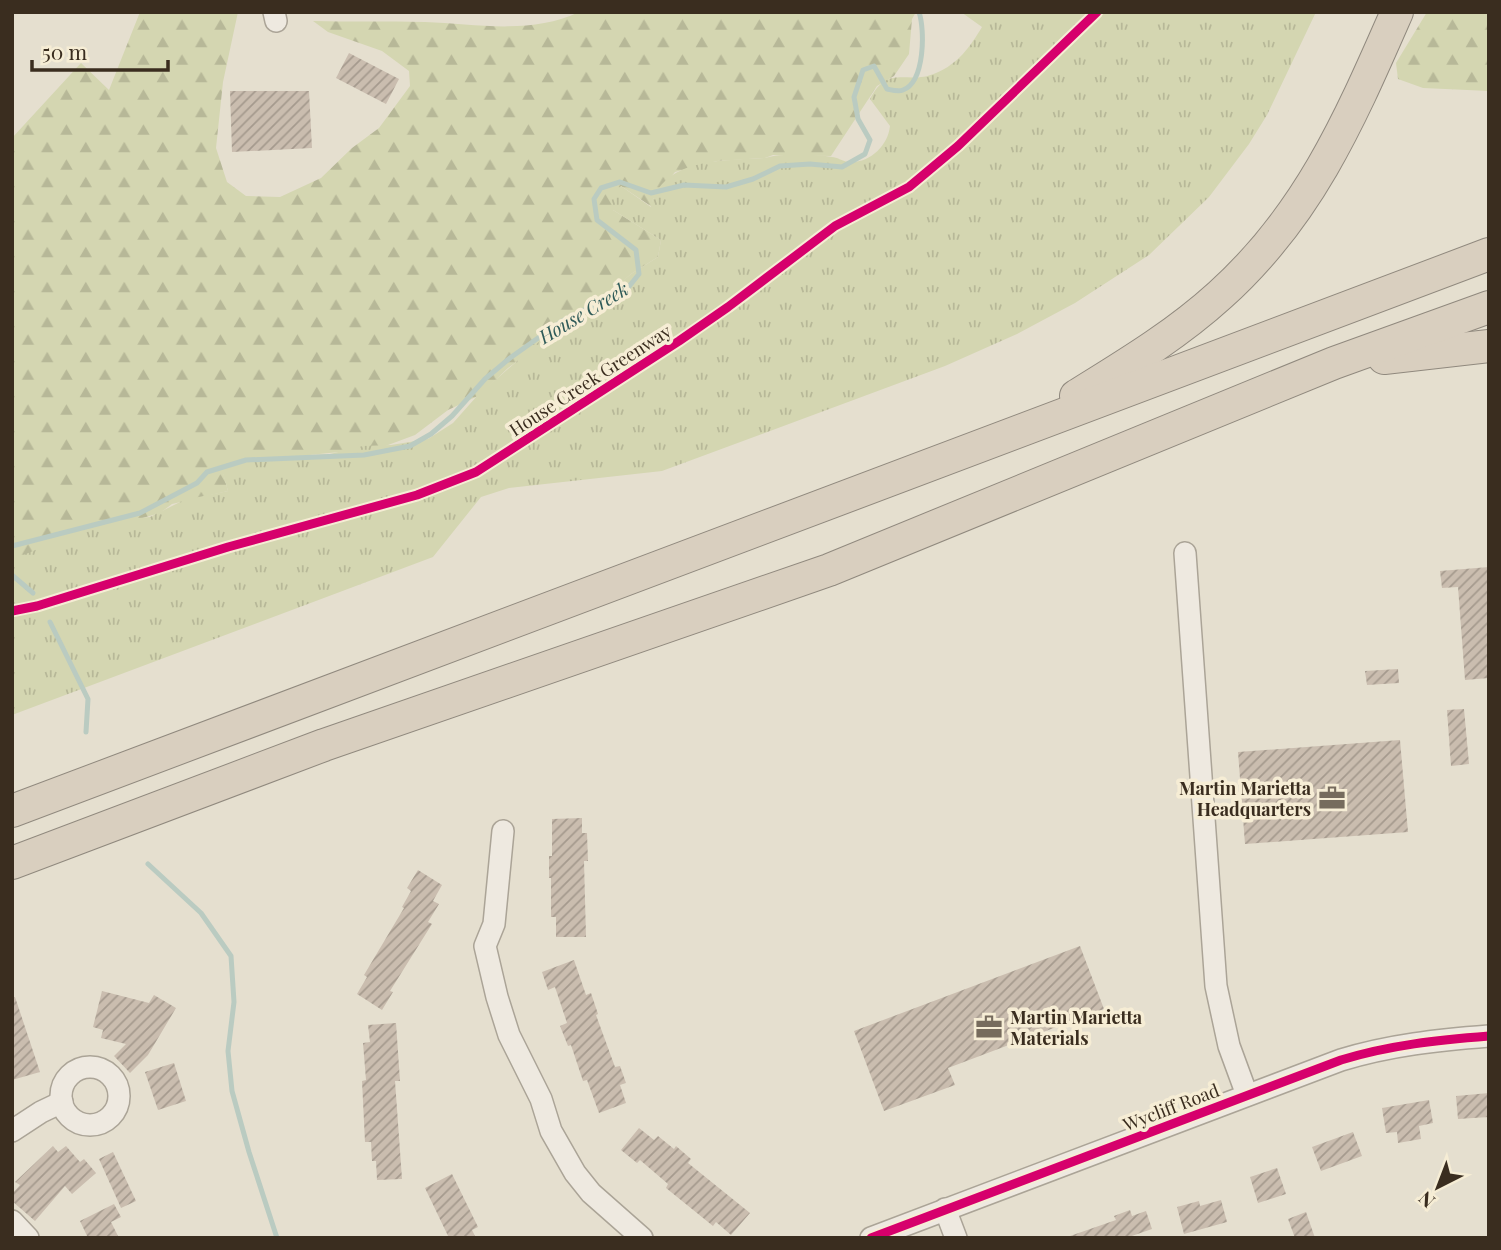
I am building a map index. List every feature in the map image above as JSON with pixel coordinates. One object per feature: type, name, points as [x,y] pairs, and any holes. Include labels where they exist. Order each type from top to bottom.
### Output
[{"type":"highway","points":[[1011,435],[1145,353],[1184,325],[1219,296],[1262,252],[1292,215],[1342,133],[1397,12]]},
{"type":"highway","points":[[12,811],[1489,254]]},
{"type":"highway","points":[[12,863],[324,745],[829,570],[1334,363],[1489,307]]},
{"type":"highway","points":[[1334,363],[1489,346]]},
{"type":"street","points":[[1185,553],[1216,986],[1229,1046],[1247,1095]]},
{"type":"street","points":[[503,831],[494,924],[485,946],[509,1035],[541,1099],[551,1131],[575,1172],[591,1193],[642,1238]]},
{"type":"street","name":"Wycliff Road","points":[[871,1238],[1370,1051],[1423,1041],[1489,1036]]},
{"type":"street","points":[[12,1131],[62,1102]]},
{"type":"street","points":[[945,1209],[956,1238]]},
{"type":"street","points":[[12,1221],[28,1238]]},
{"type":"green space","points":[[140,12],[238,12],[223,82],[216,148],[227,182],[246,196],[280,197],[321,178],[352,148],[379,128],[410,86],[409,71],[382,51],[328,32],[313,21],[523,26],[542,24],[579,12],[916,12],[912,19],[909,54],[894,76],[877,86],[831,156],[773,155],[765,158],[717,161],[675,172],[653,199],[652,207],[621,186],[613,210],[661,240],[658,257],[631,274],[508,368],[480,395],[448,410],[415,435],[380,448],[309,455],[223,472],[228,491],[172,504],[160,513],[49,545],[12,560],[12,138],[81,63],[109,90]]},
{"type":"green space","points":[[961,12],[1316,12],[1267,115],[1209,197],[1149,255],[1075,303],[1017,334],[945,366],[662,471],[509,488],[481,497],[433,557],[12,715],[12,560],[103,521],[150,517],[184,500],[228,491],[222,470],[231,457],[241,454],[330,454],[363,446],[428,439],[453,423],[477,396],[555,328],[582,314],[631,274],[658,257],[661,240],[613,210],[611,196],[621,186],[651,207],[657,191],[668,179],[681,170],[697,165],[788,155],[825,156],[848,162],[870,157],[886,140],[890,126],[870,99],[877,88],[892,78],[926,76],[957,60],[982,27]]},
{"type":"green space","points":[[1427,12],[1489,12],[1489,91],[1423,88],[1398,79],[1396,63]]},
{"type":"building","points":[[349,53],[399,79],[386,104],[336,78]]},
{"type":"building","points":[[230,91],[309,91],[312,148],[232,152]]},
{"type":"building","points":[[1489,567],[1489,678],[1465,680],[1458,587],[1442,588],[1440,571]]},
{"type":"building","points":[[1398,669],[1399,683],[1367,685],[1365,671]]},
{"type":"building","points":[[1464,709],[1469,764],[1451,766],[1447,710]]},
{"type":"building","points":[[1400,740],[1408,832],[1245,844],[1238,752]]},
{"type":"building","points":[[582,818],[582,833],[587,833],[588,861],[584,861],[586,937],[556,937],[556,917],[551,917],[549,878],[552,819]]},
{"type":"building","points":[[418,870],[442,885],[433,901],[439,904],[428,922],[432,924],[390,991],[393,992],[382,1010],[357,994],[367,977],[364,975],[404,908],[402,907],[411,891],[407,888]]},
{"type":"building","name":"Martin Marietta Materials","points":[[1080,946],[1104,1009],[948,1068],[955,1085],[884,1111],[854,1031]]},
{"type":"building","points":[[574,960],[586,995],[591,993],[615,1067],[620,1066],[626,1083],[620,1085],[626,1103],[599,1113],[587,1080],[583,1081],[571,1045],[568,1046],[560,1026],[567,1023],[555,987],[548,990],[542,972]]},
{"type":"building","points":[[102,991],[149,1003],[154,995],[176,1008],[148,1055],[130,1073],[114,1056],[126,1044],[101,1038],[103,1030],[93,1027]]},
{"type":"building","points":[[12,997],[15,997],[40,1072],[12,1080]]},
{"type":"building","points":[[396,1023],[400,1081],[395,1081],[402,1179],[377,1180],[371,1142],[365,1142],[362,1081],[366,1080],[363,1043],[370,1042],[368,1025]]},
{"type":"building","points":[[174,1063],[186,1101],[158,1110],[145,1072]]},
{"type":"building","points":[[1489,1093],[1489,1117],[1458,1119],[1456,1096]]},
{"type":"building","points":[[1429,1100],[1433,1123],[1419,1126],[1421,1139],[1398,1143],[1397,1132],[1386,1133],[1382,1108]]},
{"type":"building","points":[[639,1128],[654,1140],[658,1136],[674,1149],[676,1146],[691,1159],[688,1163],[750,1213],[731,1235],[716,1222],[713,1226],[666,1188],[668,1184],[640,1160],[637,1163],[621,1150]]},
{"type":"building","points":[[1353,1132],[1362,1156],[1321,1171],[1312,1147]]},
{"type":"building","points":[[53,1146],[58,1152],[66,1146],[80,1162],[84,1159],[96,1173],[72,1194],[65,1186],[35,1221],[12,1201],[12,1194],[20,1185],[15,1182]]},
{"type":"building","points":[[113,1152],[136,1201],[121,1208],[99,1159]]},
{"type":"building","points":[[1277,1168],[1286,1194],[1258,1203],[1250,1177]]},
{"type":"building","points":[[452,1174],[478,1227],[472,1230],[476,1238],[449,1238],[425,1188]]},
{"type":"building","points":[[1221,1200],[1227,1222],[1184,1234],[1177,1207],[1199,1201],[1200,1206]]},
{"type":"building","points":[[114,1204],[121,1217],[111,1222],[119,1238],[88,1238],[80,1221]]},
{"type":"building","points":[[1130,1210],[1132,1216],[1146,1211],[1152,1229],[1126,1238],[1070,1238],[1116,1220],[1114,1216]]},
{"type":"building","points":[[1306,1212],[1315,1238],[1295,1238],[1288,1219]]},
{"type":"waterway","name":"House Creek","points":[[12,546],[140,513],[197,483],[207,472],[246,460],[364,455],[410,446],[431,434],[452,416],[485,379],[510,358],[562,321],[627,289],[639,274],[636,250],[597,220],[594,199],[601,188],[620,182],[651,193],[684,185],[726,187],[753,179],[780,166],[810,164],[842,167],[865,154],[870,140],[858,119],[854,97],[863,70],[874,66],[887,89],[895,91],[903,90],[916,77],[922,55],[919,12]]},
{"type":"waterway","points":[[12,575],[33,593]]},
{"type":"waterway","points":[[50,622],[88,699],[86,732]]},
{"type":"waterway","points":[[148,864],[201,913],[231,956],[234,1002],[228,1051],[232,1091],[277,1238]]},
{"type":"cycle path","name":"House Creek Greenway","points":[[12,611],[417,495],[476,472],[679,341],[835,226],[909,187],[958,146],[1097,12]]},
{"type":"cycle path","points":[[871,1238],[1341,1060],[1414,1044],[1489,1036]]},
{"type":"place","name":"Martin Marietta Headquarters","points":[[1332,798]]},
{"type":"place","name":"Martin Marietta Materials","points":[[989,1027]]}]
